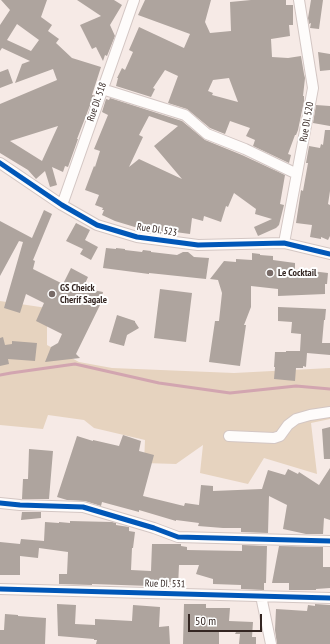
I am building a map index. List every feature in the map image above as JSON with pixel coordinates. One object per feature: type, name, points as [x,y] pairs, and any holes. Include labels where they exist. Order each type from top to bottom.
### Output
[{"type":"street","name":"Rue DI. 518","points":[[62,204],[134,0]]},
{"type":"street","name":"Rue DI. 520","points":[[284,243],[313,88],[300,0]]},
{"type":"street","points":[[102,89],[185,115],[207,134],[245,149],[297,174]]},
{"type":"street","name":"Rue DI. 523","points":[[0,163],[97,225],[137,237],[198,245],[284,243],[330,254]]},
{"type":"street","points":[[229,436],[274,438],[280,436],[288,425],[296,420],[310,414],[330,412]]},
{"type":"street","points":[[0,503],[83,507],[154,528],[178,537],[330,541]]},
{"type":"street","name":"Rue DI. 531","points":[[0,589],[330,598]]},
{"type":"street","points":[[261,596],[271,644]]},
{"type":"shaded area","points":[[0,301],[47,308],[47,345],[79,362],[112,368],[234,373],[330,368],[330,419],[311,423],[317,474],[264,458],[248,484],[200,473],[203,445],[176,464],[144,463],[145,440],[94,428],[84,420],[48,415],[43,429],[0,425]]},
{"type":"building","points":[[1,0],[47,0],[41,17],[52,25],[48,31],[59,39],[56,43],[72,58],[101,67],[92,95],[94,95],[68,167],[65,166],[63,172],[52,167],[57,185],[50,187],[45,171],[36,179],[28,170],[0,153],[0,104],[57,80],[53,69],[15,83],[22,64],[30,61],[2,48],[0,51],[0,25],[10,10]],"holes":[[[17,24],[39,40],[31,51],[7,40]],[[58,126],[42,161],[10,141]]]},
{"type":"building","points":[[77,0],[114,0],[122,5],[110,25],[115,36],[107,56],[105,55],[103,61],[96,47],[92,49],[80,25],[101,16]]},
{"type":"building","points":[[145,0],[211,0],[205,22],[210,33],[231,31],[230,2],[251,0],[286,0],[286,5],[293,5],[293,25],[289,25],[290,36],[271,39],[272,57],[288,58],[301,56],[305,78],[303,96],[304,101],[298,130],[288,154],[291,155],[289,163],[253,146],[255,140],[246,136],[250,128],[230,121],[225,134],[210,128],[187,109],[168,103],[178,76],[165,70],[153,88],[155,89],[151,97],[116,86],[117,78],[122,68],[125,70],[133,52],[129,50],[139,27],[184,48],[190,34],[138,15]],"holes":[[[229,78],[238,102],[212,95],[213,93],[208,91],[213,80]]]},
{"type":"building","points":[[311,0],[323,0],[319,29],[310,28],[311,23],[309,24],[308,18]]},
{"type":"building","points":[[318,52],[330,54],[330,70],[320,71]]},
{"type":"building","points":[[8,69],[13,83],[0,88],[0,72]]},
{"type":"building","points":[[110,98],[182,121],[205,140],[285,175],[280,204],[284,205],[279,225],[276,228],[258,236],[254,227],[272,219],[255,214],[256,209],[234,193],[228,207],[226,206],[221,222],[204,216],[203,221],[192,218],[190,234],[175,232],[175,235],[154,233],[139,227],[138,228],[115,221],[102,215],[104,210],[102,210],[103,208],[95,205],[99,195],[85,190],[100,151],[94,149],[108,115],[102,112],[106,99],[109,100]],"holes":[[[149,116],[178,126],[154,146],[182,179],[139,159],[129,167],[143,137],[139,135]]]},
{"type":"building","points":[[316,105],[330,106],[330,126],[313,123]]},
{"type":"building","points":[[325,130],[330,130],[330,191],[328,204],[330,205],[330,236],[328,240],[321,237],[321,239],[310,237],[312,225],[296,223],[301,190],[303,191],[308,163],[306,163],[309,146],[320,148],[321,144],[323,145]]},
{"type":"building","points":[[44,210],[52,214],[33,260],[35,261],[33,269],[63,284],[71,268],[88,277],[83,288],[103,292],[100,305],[76,354],[80,358],[45,362],[51,347],[58,343],[62,334],[36,321],[44,303],[26,294],[20,313],[4,308],[23,242],[19,241],[0,276],[0,221],[32,238]]},
{"type":"building","points":[[76,223],[90,230],[85,240],[98,247],[91,260],[80,254],[83,249],[66,241]]},
{"type":"building","points":[[106,248],[142,252],[143,250],[177,255],[183,252],[188,252],[194,257],[209,258],[206,279],[103,268]]},
{"type":"building","points":[[252,253],[273,256],[273,260],[295,263],[295,269],[328,273],[327,284],[325,284],[325,294],[278,296],[278,289],[251,286],[251,307],[244,325],[246,325],[240,366],[209,362],[215,321],[219,321],[222,293],[218,280],[210,279],[224,261],[236,262],[236,259],[252,260]]},
{"type":"building","points":[[160,289],[192,293],[186,342],[154,338]]},
{"type":"building","points":[[278,307],[326,309],[322,343],[330,343],[330,355],[307,353],[306,367],[303,366],[303,368],[296,368],[295,381],[274,379],[275,352],[300,351],[301,334],[291,333],[292,322],[278,321]]},
{"type":"building","points":[[117,315],[135,321],[139,328],[127,335],[124,346],[109,342]]},
{"type":"building","points":[[3,337],[5,345],[12,344],[12,341],[37,343],[35,361],[8,359],[9,364],[0,366],[0,338]]},
{"type":"building","points":[[330,427],[330,459],[324,459],[322,429]]},
{"type":"building","points":[[123,435],[141,441],[139,451],[154,455],[143,496],[184,506],[185,503],[199,505],[201,485],[213,486],[213,491],[262,489],[268,470],[285,475],[288,469],[298,474],[299,472],[319,485],[330,468],[330,520],[324,518],[323,534],[306,534],[283,529],[287,505],[269,496],[268,533],[241,532],[241,528],[198,526],[199,523],[176,521],[139,510],[139,512],[102,502],[101,506],[85,501],[67,500],[57,497],[77,436],[119,446]]},
{"type":"building","points":[[29,449],[53,451],[49,499],[22,499],[23,479],[28,479]]},
{"type":"building","points":[[22,512],[41,512],[41,518],[21,520]]},
{"type":"building","points":[[70,521],[112,522],[116,523],[116,525],[129,527],[129,531],[135,532],[132,548],[131,570],[151,571],[152,544],[181,544],[181,546],[187,547],[187,550],[242,551],[242,545],[267,546],[266,583],[264,583],[264,590],[241,589],[241,585],[213,584],[213,579],[196,574],[199,565],[179,565],[178,587],[170,586],[171,582],[150,582],[150,586],[59,584],[59,574],[67,574],[68,552],[39,548],[38,558],[20,556],[20,575],[0,575],[0,542],[20,544],[21,539],[44,541],[45,522],[70,523]]},
{"type":"building","points":[[279,546],[323,547],[323,567],[330,567],[330,588],[316,590],[289,590],[289,583],[272,583]]},
{"type":"building","points":[[57,604],[76,605],[75,624],[95,625],[95,619],[132,621],[133,605],[160,607],[159,627],[169,626],[170,644],[96,644],[97,640],[94,639],[58,636]]},
{"type":"building","points":[[184,604],[206,604],[206,608],[230,608],[229,621],[253,622],[252,637],[256,637],[256,644],[239,644],[240,634],[235,634],[236,632],[219,632],[219,644],[183,644]]},
{"type":"building","points":[[315,604],[330,605],[330,644],[277,644],[275,630],[276,609],[307,611],[308,605],[315,606]]},
{"type":"building","points":[[5,614],[46,618],[45,644],[0,644],[0,630],[4,630]]},
{"type":"waterway","points":[[0,375],[75,364],[159,383],[230,393],[296,386],[330,389]]},
{"type":"cycle path","points":[[0,163],[62,205],[97,225],[137,237],[198,245],[284,243],[330,254]]},
{"type":"cycle path","points":[[0,503],[83,507],[154,528],[178,537],[330,541]]},
{"type":"cycle path","points":[[0,589],[330,598]]},
{"type":"place","name":"Le Cocktail","points":[[270,273]]},
{"type":"place","name":"GS Cheick Cherif Sagale","points":[[52,294]]}]
